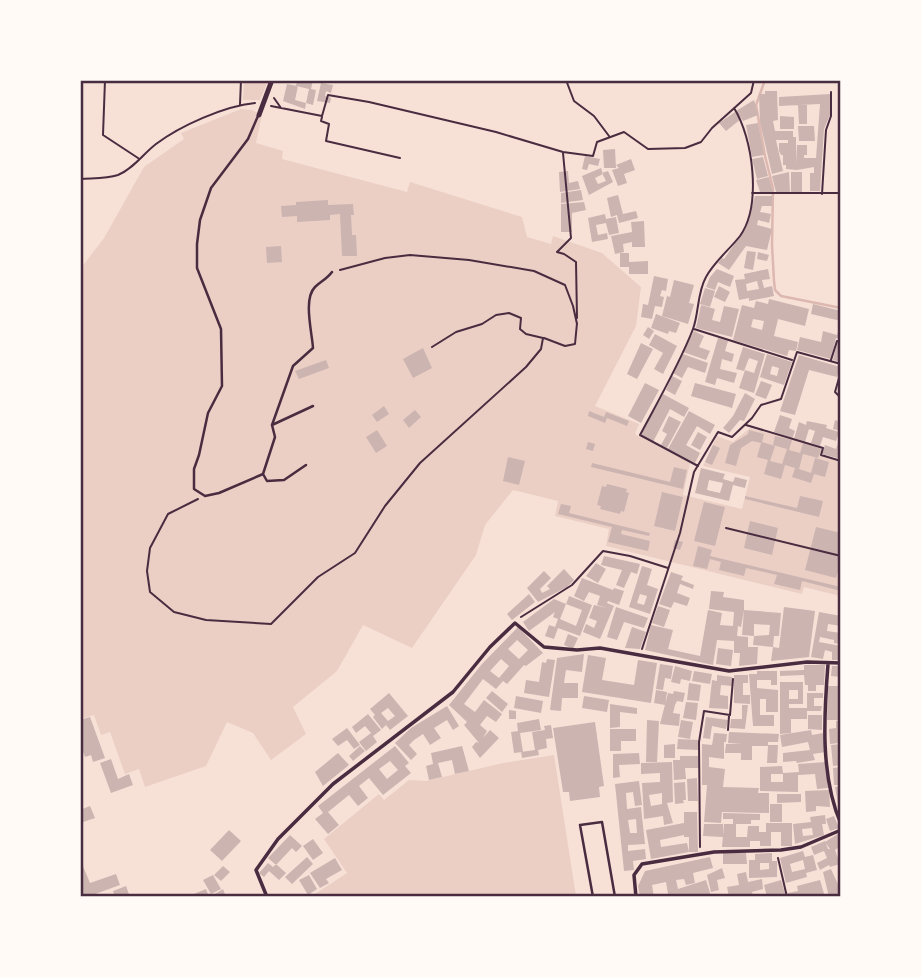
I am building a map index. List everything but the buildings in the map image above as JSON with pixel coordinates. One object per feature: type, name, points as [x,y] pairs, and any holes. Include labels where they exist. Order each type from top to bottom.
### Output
[{"type":"street","points":[[259,115],[272,80]]},
{"type":"street","points":[[267,897],[256,870],[278,839],[333,784],[453,692],[490,647],[515,623],[544,647],[568,650],[600,649],[734,671],[807,662],[841,663]]},
{"type":"street","points":[[828,664],[824,719],[830,791],[841,824]]},
{"type":"street","points":[[636,897],[634,875],[642,864],[700,854],[801,847],[841,830]]},
{"type":"lane","points":[[259,115],[248,139],[211,188],[198,232],[197,268],[219,319],[222,386],[208,413],[200,455],[194,469],[194,489],[205,496],[219,493],[263,474]]},
{"type":"lane","points":[[306,465],[284,480],[267,481],[263,474],[275,437],[272,425],[293,366],[313,348],[308,307],[313,289],[332,272]]},
{"type":"lane","points":[[272,425],[313,406]]},
{"type":"lane","points":[[593,897],[580,825],[602,822],[615,897]]},
{"type":"path","points":[[105,80],[103,135],[139,159]]},
{"type":"path","points":[[240,105],[241,80]]},
{"type":"path","points":[[566,80],[573,101],[594,116],[610,136]]},
{"type":"path","points":[[400,158],[326,141],[329,124],[321,121],[328,95],[496,132],[563,152],[593,156],[597,142],[624,132],[648,149],[685,148],[701,142],[712,128],[751,93],[754,80]]},
{"type":"path","points":[[269,92],[281,109]]},
{"type":"path","points":[[822,194],[826,130],[831,116],[831,92]]},
{"type":"path","points":[[80,179],[115,176],[128,170],[153,146],[174,132],[240,105],[257,103]]},
{"type":"path","points":[[267,105],[322,116]]},
{"type":"path","points":[[698,466],[640,435],[693,329],[706,277],[741,235],[750,208],[753,170],[744,123],[734,108]]},
{"type":"path","points":[[432,347],[456,332],[482,324],[496,315],[509,313],[521,318],[520,329],[526,334],[565,346],[575,344],[576,262],[557,252],[571,238],[563,152]]},
{"type":"path","points":[[751,194],[841,193]]},
{"type":"path","points":[[332,272],[384,258],[410,255],[469,260],[534,271],[565,285],[577,324]]},
{"type":"path","points":[[693,329],[794,360]]},
{"type":"path","points":[[205,496],[168,514],[150,548],[147,571],[150,592],[174,612],[206,620],[271,624],[318,577],[355,553],[385,506],[420,464],[526,367],[541,349],[543,338]]},
{"type":"path","points":[[831,361],[836,341],[841,342]]},
{"type":"path","points":[[640,656],[680,533],[694,471],[718,432],[732,437],[761,405],[781,398],[797,352],[841,364]]},
{"type":"path","points":[[841,370],[835,392],[841,398]]},
{"type":"path","points":[[745,424],[823,448],[821,455],[841,461]]},
{"type":"path","points":[[726,528],[841,556]]},
{"type":"path","points":[[515,623],[572,585],[603,551],[668,568]]},
{"type":"path","points":[[728,730],[734,671]]},
{"type":"path","points":[[700,854],[699,742],[704,711],[730,715]]},
{"type":"path","points":[[776,850],[787,897]]},
{"type":"shaded area","points":[[244,81],[268,81],[260,100],[243,100]]},
{"type":"shaded area","points":[[241,109],[262,115],[256,143],[283,151],[282,159],[407,192],[410,182],[522,217],[527,237],[551,244],[553,236],[602,253],[641,287],[636,326],[595,406],[639,424],[635,434],[690,463],[683,495],[742,509],[750,477],[703,466],[717,436],[733,442],[750,428],[822,448],[821,456],[840,462],[840,596],[804,587],[802,594],[606,546],[609,529],[555,516],[558,501],[513,490],[485,525],[476,555],[412,648],[363,625],[337,671],[293,707],[306,734],[271,760],[253,733],[227,722],[206,766],[145,787],[139,769],[125,774],[110,732],[101,735],[94,715],[81,719],[81,268],[104,238],[144,167],[184,139],[181,133]]},
{"type":"shaded area","points":[[554,755],[576,896],[312,896],[347,873],[324,839],[379,794],[384,800],[409,780],[426,781],[503,763]]},
{"type":"waterway","points":[[765,80],[756,105],[773,188],[772,245],[775,290],[781,296],[841,308]]}]
